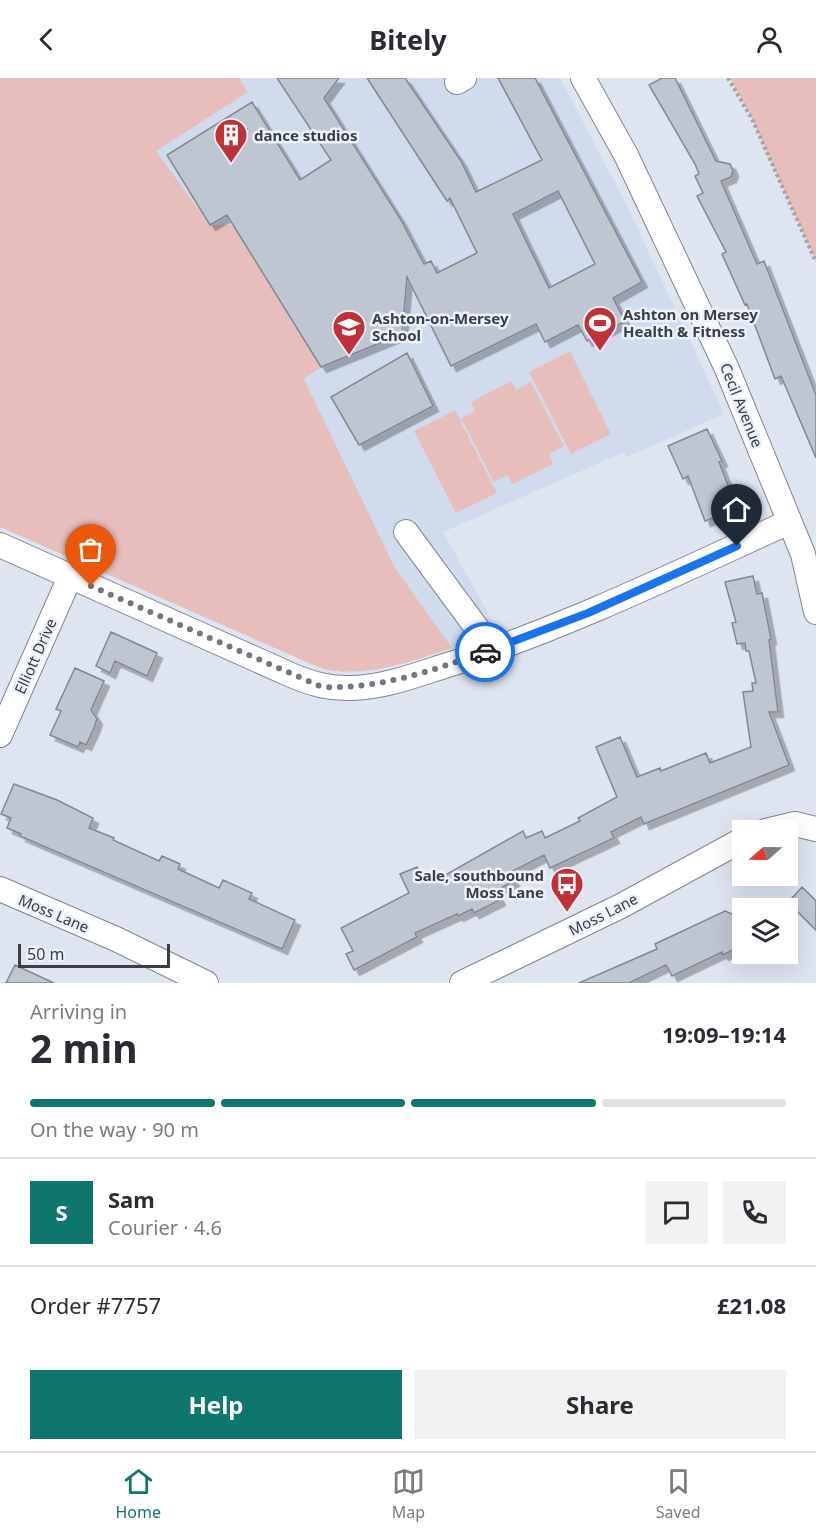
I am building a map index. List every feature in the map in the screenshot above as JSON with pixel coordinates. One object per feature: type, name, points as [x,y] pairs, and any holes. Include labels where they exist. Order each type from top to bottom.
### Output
[{"type":"street","name":"Cecil Avenue","points":[[583,78],[626,155],[727,369],[803,554],[816,612]]},
{"type":"street","points":[[0,545],[252,659],[322,687],[353,688],[381,685],[493,650],[588,613],[789,522]]},
{"type":"street","points":[[406,532],[493,650]]},
{"type":"street","name":"Elliott Drive","points":[[0,735],[70,576]]},
{"type":"street","points":[[798,825],[816,829]]},
{"type":"street","name":"Moss Lane","points":[[462,983],[621,906],[732,845]]},
{"type":"street","name":"Moss Lane","points":[[0,889],[116,939],[206,983]]},
{"type":"path","points":[[728,78],[753,119],[816,262]]},
{"type":"shaded area","name":"Ashton-on-Mersey School","points":[[0,78],[560,78],[628,208],[724,414],[627,457],[624,452],[443,532],[499,633],[378,670],[347,673],[312,665],[0,527]]},
{"type":"shaded area","points":[[0,78],[239,78],[248,92],[156,151],[210,225],[233,225],[321,367],[304,379],[395,568],[452,648],[372,670],[323,669],[0,527]]},
{"type":"shaded area","points":[[730,78],[816,78],[816,262],[752,119]]},
{"type":"shaded area","points":[[570,351],[611,434],[571,454],[529,372]]},
{"type":"shaded area","points":[[511,381],[516,390],[531,382],[564,446],[549,454],[553,464],[512,484],[508,475],[494,482],[461,418],[475,411],[471,402]]},
{"type":"shaded area","points":[[455,410],[497,493],[456,513],[414,431]]},
{"type":"building","points":[[277,78],[339,78],[324,98],[401,220],[424,264],[431,261],[437,273],[477,253],[450,198],[447,201],[367,78],[405,78],[461,161],[476,192],[542,160],[498,78],[535,78],[642,282],[613,298],[625,321],[587,341],[578,325],[545,342],[536,324],[451,366],[407,277],[402,334],[321,367],[227,215],[210,225],[167,155],[252,102],[300,180],[331,160]],"holes":[[[558,191],[595,264],[549,288],[513,214]]]},
{"type":"building","points":[[662,78],[675,78],[716,161],[730,164],[733,171],[731,177],[721,181],[757,264],[764,261],[816,395],[816,458],[781,376],[775,379],[747,304],[745,305],[722,254],[726,252],[697,196],[703,193],[695,176],[699,174],[695,164],[649,85]]},
{"type":"building","points":[[407,353],[433,406],[359,445],[331,397]]},
{"type":"building","points":[[707,429],[722,461],[719,462],[736,506],[727,509],[728,512],[705,521],[688,476],[683,479],[668,446]]},
{"type":"building","points":[[753,576],[757,594],[762,593],[771,639],[769,640],[778,712],[769,712],[789,765],[644,824],[641,817],[611,832],[614,838],[550,868],[544,855],[509,873],[514,881],[495,891],[500,900],[474,913],[472,909],[458,916],[457,914],[415,933],[417,937],[354,970],[346,954],[353,951],[341,928],[409,893],[400,874],[417,867],[422,878],[431,873],[435,881],[523,831],[526,838],[542,831],[545,838],[580,821],[578,818],[617,797],[596,747],[620,737],[637,777],[660,768],[661,771],[706,753],[710,763],[751,747],[743,692],[753,691],[752,683],[756,683],[749,651],[746,651],[745,643],[737,644],[732,623],[736,622],[725,582]]},
{"type":"building","points":[[111,632],[157,653],[147,676],[115,661],[110,673],[96,666]]},
{"type":"building","points":[[75,668],[104,681],[91,710],[97,719],[94,728],[86,745],[80,742],[78,747],[50,735],[61,711],[56,709]]},
{"type":"building","points":[[14,784],[57,800],[93,818],[89,828],[114,838],[113,840],[159,861],[162,856],[180,864],[178,869],[219,888],[223,880],[252,893],[249,899],[295,920],[282,949],[20,836],[21,834],[7,828],[11,818],[1,814]]},
{"type":"building","points":[[802,887],[816,901],[816,930],[798,912],[798,898],[792,898]]},
{"type":"building","points":[[725,911],[732,914],[732,950],[723,955],[722,952],[672,976],[666,965],[629,983],[579,983],[657,949],[655,944]]},
{"type":"building","points":[[15,965],[54,983],[6,983]]},
{"type":"way so far","points":[[91,586],[252,659],[322,687],[353,688],[381,685],[485,652]]},
{"type":"place","name":"dance studios","points":[[231,164]]},
{"type":"place","name":"Ashton on Mersey Health & Fitness","points":[[600,352]]},
{"type":"place","name":"Ashton-on-Mersey School","points":[[349,356]]},
{"type":"place","name":"Sale, southbound Moss Lane","points":[[567,913]]},
{"type":"route","points":[[485,652],[588,613],[737,546]]}]
